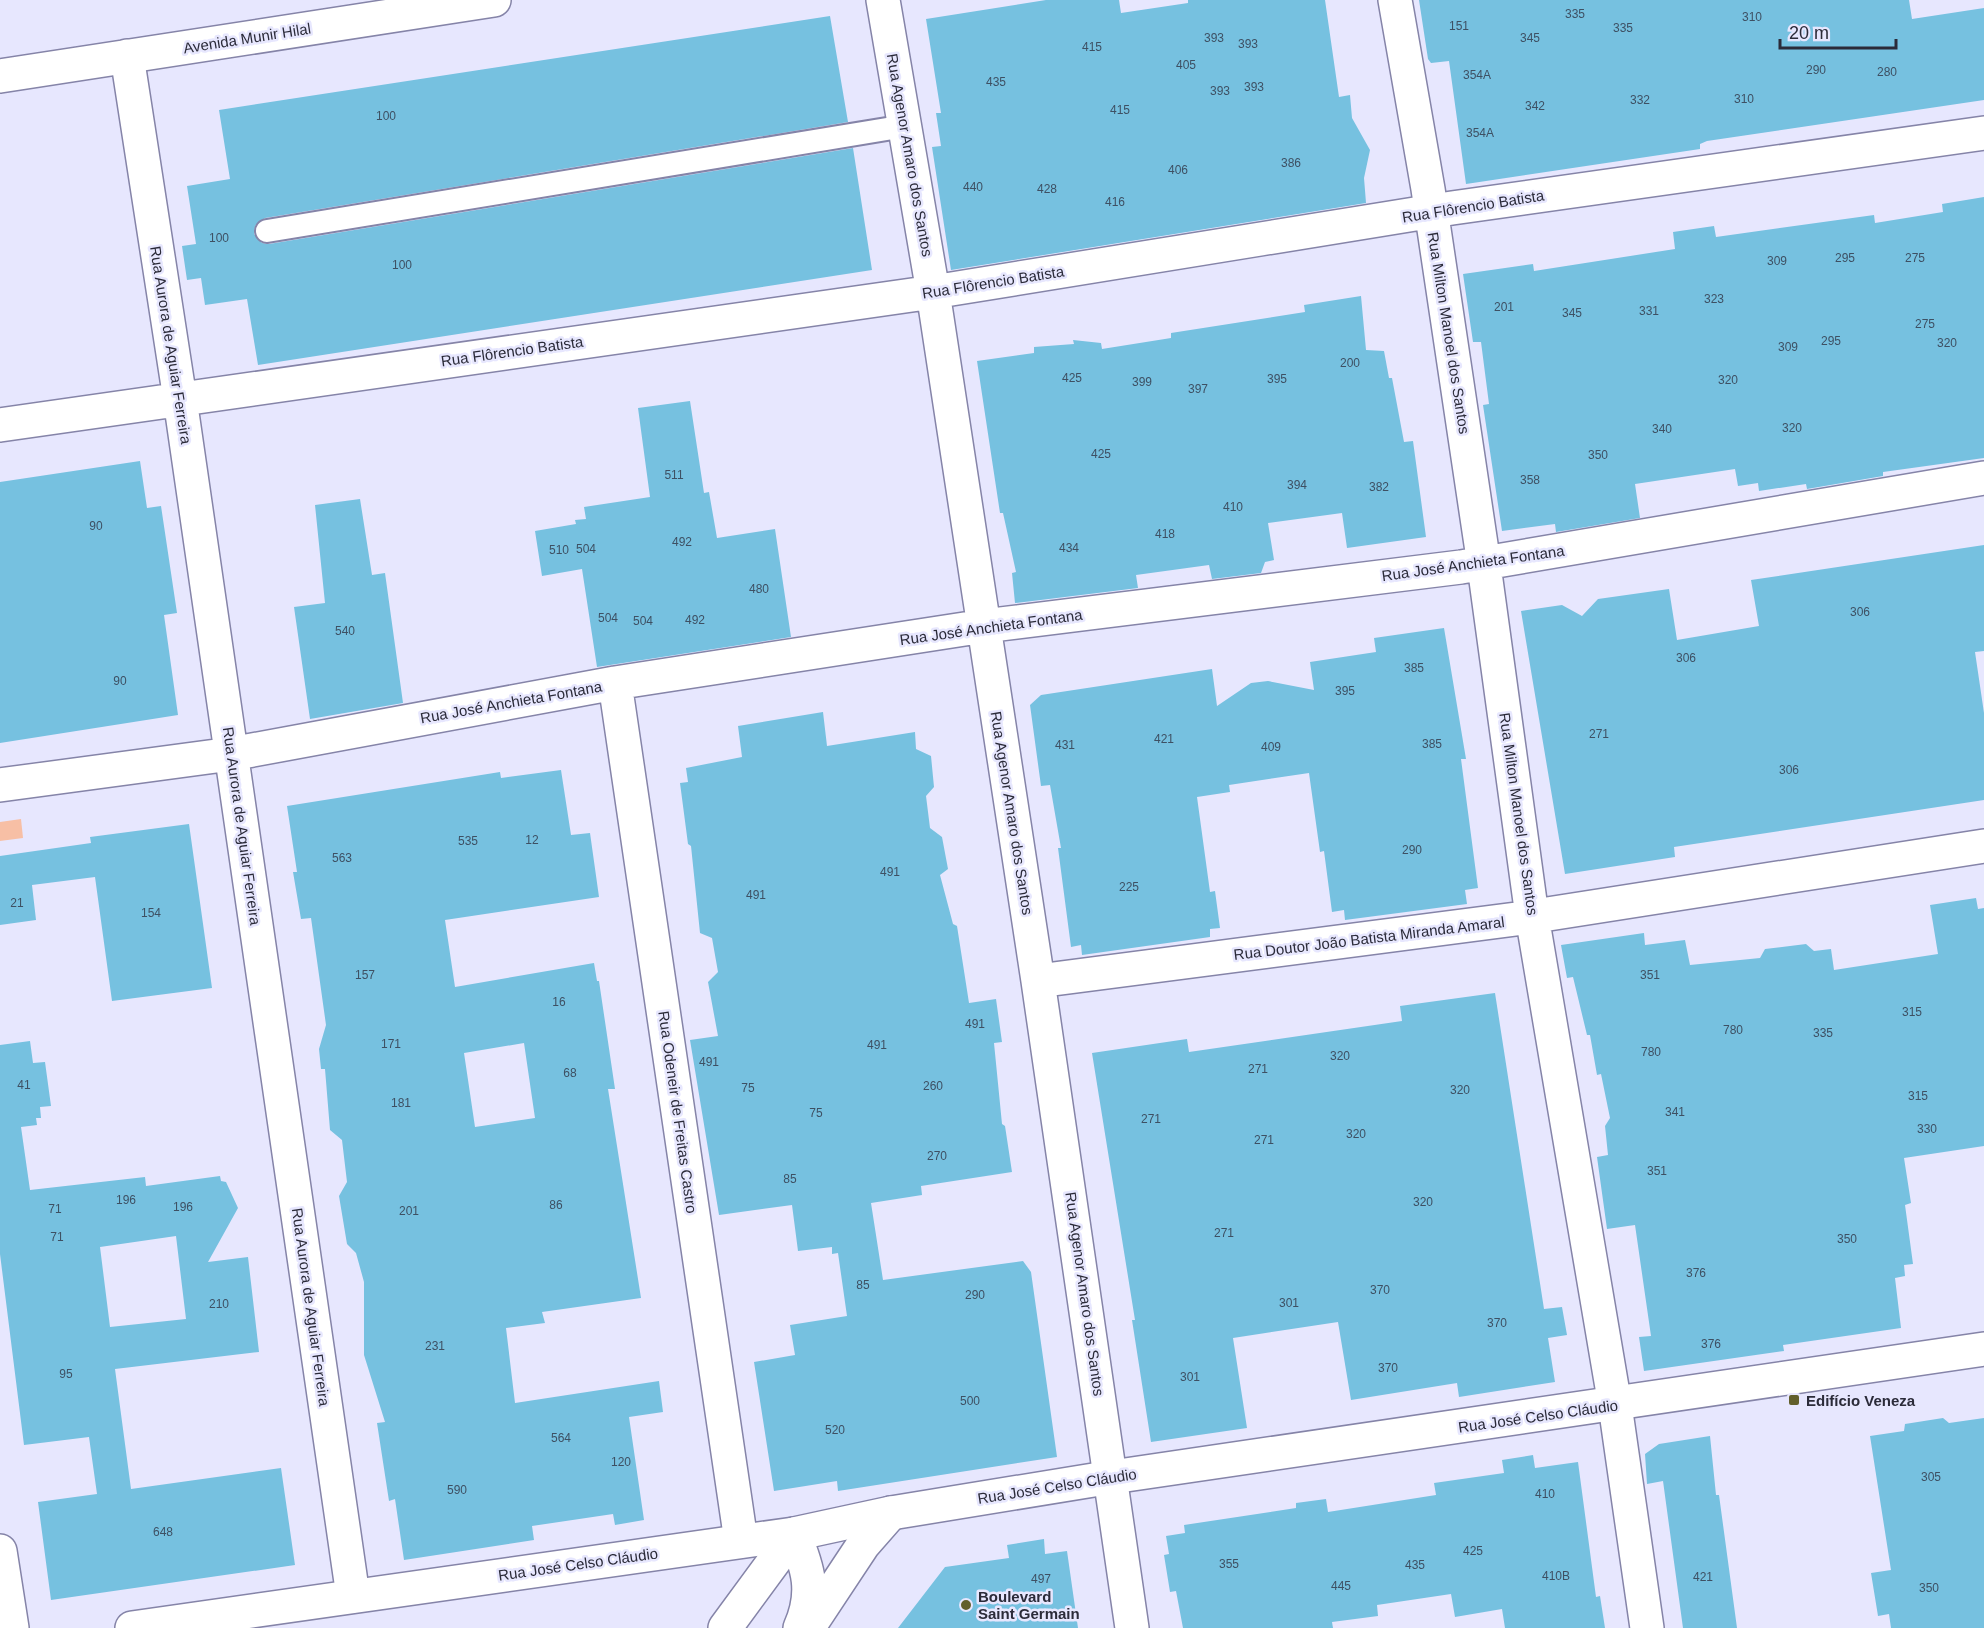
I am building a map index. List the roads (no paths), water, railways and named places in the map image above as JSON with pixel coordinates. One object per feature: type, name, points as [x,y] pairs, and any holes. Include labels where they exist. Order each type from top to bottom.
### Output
[{"type":"street","name":"Avenida Munir Hilal","points":[[0,76],[494,0]]},
{"type":"street","name":"Rua Agenor Amaro dos Santos","points":[[883,0],[933,292],[1112,1477],[1132,1628]]},
{"type":"street","name":"Rua Milton Manoel dos Santos","points":[[1395,0],[1431,213],[1532,916],[1615,1405],[1647,1628]]},
{"type":"street","name":"Rua Aurora de Aguiar Ferreira","points":[[127,56],[180,399],[353,1596]]},
{"type":"street","name":"Rua Flôrencio Batista","points":[[0,425],[933,292],[1431,213],[1984,133]]},
{"type":"street","name":"Rua José Anchieta Fontana","points":[[0,785],[231,754],[615,683],[984,626],[1483,563],[1984,478]]},
{"type":"street","name":"Rua Odeneir de Freitas Castro","points":[[615,683],[741,1541]]},
{"type":"street","name":"Rua Doutor João Batista Miranda Amaral","points":[[1038,981],[1532,916],[1984,846]]},
{"type":"street","name":"Rua José Celso Cláudio","points":[[132,1628],[284,1617],[353,1596],[794,1534],[891,1513],[1112,1477],[1615,1405],[1984,1349]]},
{"type":"street","points":[[808,1628],[863,1545],[891,1513]]},
{"type":"street","points":[[725,1628],[794,1534]]},
{"type":"street","points":[[794,1534],[810,1580],[808,1600],[800,1628]]},
{"type":"street","points":[[0,1551],[12,1628]]},
{"type":"lane","points":[[267,231],[905,126]]},
{"type":"place","name":"Edifício Veneza","points":[[1794,1400]]},
{"type":"place","name":"Boulevard Saint Germain","points":[[966,1605]]}]
